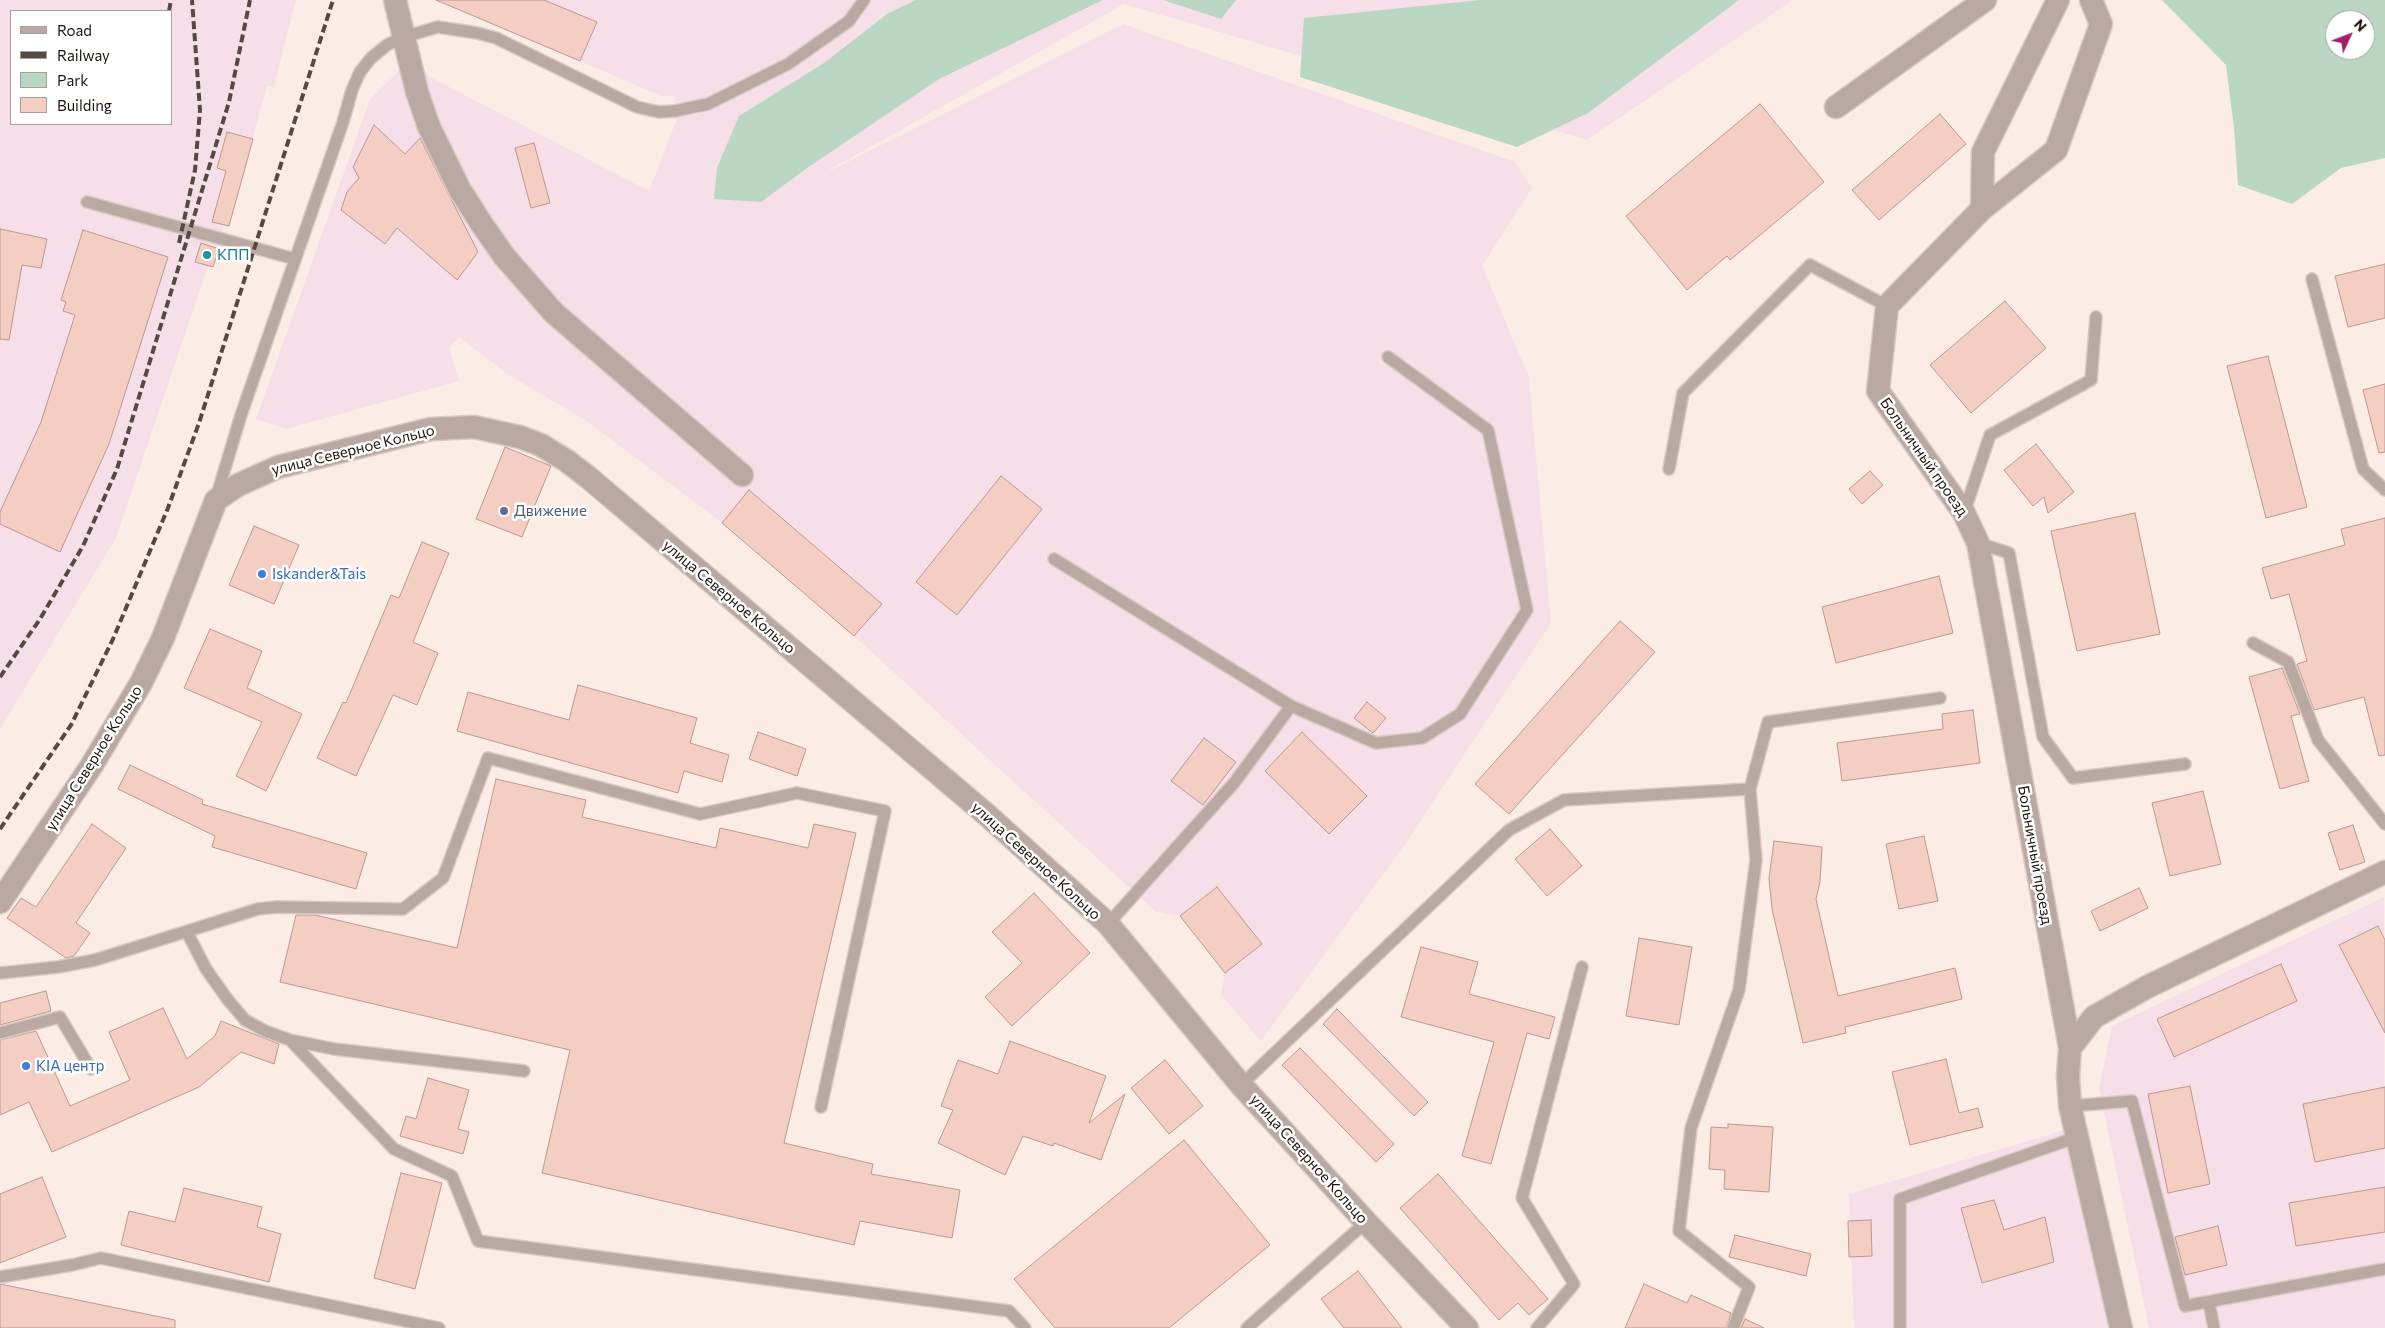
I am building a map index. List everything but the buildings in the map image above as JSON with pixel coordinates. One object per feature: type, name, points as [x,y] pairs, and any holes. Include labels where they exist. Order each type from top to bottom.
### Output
[{"type":"street","points":[[395,0],[417,92],[429,127],[443,159],[480,223],[504,256],[554,313],[742,475]]},
{"type":"street","points":[[1836,107],[1985,0]]},
{"type":"street","points":[[1982,209],[1984,152],[2058,0]]},
{"type":"street","points":[[1887,306],[1982,209],[2056,150],[2101,24],[2091,0]]},
{"type":"street","name":"Больничный проезд","points":[[1887,306],[1878,391],[1964,513],[1978,543],[2070,1048],[2068,1076],[2070,1106],[2121,1328]]},
{"type":"street","name":"улица Северное Кольцо","points":[[0,902],[92,765],[140,683],[162,638],[216,500],[238,485],[278,467],[431,430],[474,427],[512,435],[542,446],[567,461],[597,484],[987,815],[1108,924],[1241,1085],[1366,1222],[1467,1328]]},
{"type":"street","points":[[2070,1048],[2094,1017],[2147,987],[2385,872]]},
{"type":"lane","points":[[216,500],[241,416],[360,72],[370,58],[403,36],[438,27],[483,34],[496,38],[637,106],[659,112],[675,111],[708,104],[788,64],[849,21],[864,0]]},
{"type":"lane","points":[[87,202],[295,260]]},
{"type":"lane","points":[[1670,469],[1683,393],[1810,265],[1887,306]]},
{"type":"lane","points":[[2312,279],[2363,469],[2385,490]]},
{"type":"lane","points":[[1964,513],[1990,434],[2091,380],[2096,317]]},
{"type":"lane","points":[[1054,560],[1291,706],[1376,742],[1422,738],[1460,714],[1527,610],[1488,430],[1388,357]]},
{"type":"lane","points":[[1978,543],[2009,552],[2043,737],[2073,778],[2185,764]]},
{"type":"lane","points":[[2253,643],[2288,662],[2318,740],[2385,824]]},
{"type":"lane","points":[[1733,1328],[1749,1287],[1679,1231],[1691,1128],[1739,990],[1756,860],[1750,789],[1768,722],[1940,698]]},
{"type":"lane","points":[[1108,924],[1234,783],[1291,706]]},
{"type":"lane","points":[[0,973],[58,967],[95,960],[244,913],[276,907],[403,909],[443,878],[488,758],[700,814],[797,793],[885,811],[821,1107]]},
{"type":"lane","points":[[1241,1085],[1510,830],[1564,800],[1750,789]]},
{"type":"lane","points":[[187,932],[216,984],[245,1020],[254,1026],[290,1040],[334,1049],[524,1071]]},
{"type":"lane","points":[[1537,1328],[1574,1284],[1522,1198],[1582,967]]},
{"type":"lane","points":[[0,1033],[60,1017],[91,1069]]},
{"type":"lane","points":[[290,1040],[394,1149],[452,1176],[478,1241],[1009,1311],[1025,1328]]},
{"type":"lane","points":[[2070,1106],[2132,1101],[2185,1306],[2385,1269]]},
{"type":"lane","points":[[1900,1328],[1900,1199],[2077,1137]]},
{"type":"lane","points":[[1247,1328],[1366,1222]]},
{"type":"lane","points":[[0,1277],[72,1265],[101,1258],[439,1328]]},
{"type":"lane","points":[[2209,1303],[2214,1328]]},
{"type":"shaded area","points":[[0,0],[296,0],[274,87],[267,86],[229,226],[224,225],[213,268],[208,266],[116,538],[0,729]]},
{"type":"shaded area","points":[[439,0],[1793,0],[1587,140],[1124,4],[817,177],[1123,24],[1515,162],[1532,188],[1482,266],[1529,377],[1551,623],[1406,843],[1261,1041],[1221,995],[1225,973],[1180,916],[1156,912],[854,636],[722,523],[582,418],[507,374],[459,337],[449,348],[459,381],[286,429],[256,419],[370,99],[410,60],[432,78],[649,191],[676,121],[674,95],[663,97]]},
{"type":"shaded area","points":[[2384,897],[2385,1328],[2149,1328],[2099,1088],[2112,1026]]},
{"type":"shaded area","points":[[2068,1129],[2113,1328],[1854,1328],[1849,1194]]},
{"type":"green space","points":[[916,0],[1103,0],[939,79],[807,168],[761,202],[714,199],[717,168],[739,116],[824,63],[887,14]]},
{"type":"green space","points":[[1163,0],[1236,0],[1221,19]]},
{"type":"green space","points":[[1480,0],[1739,0],[1588,113],[1517,147],[1300,77],[1304,18]]},
{"type":"green space","points":[[2162,0],[2385,0],[2385,158],[2341,168],[2292,204],[2238,185],[2234,128],[2226,65]]},
{"type":"railway","points":[[169,10],[171,0]]},
{"type":"railway","points":[[179,243],[195,170],[200,110],[192,0]]},
{"type":"railway","points":[[0,677],[40,619],[83,546],[117,469],[229,102],[250,0]]},
{"type":"railway","points":[[0,829],[71,725],[113,639],[168,508],[199,423],[333,0]]},
{"type":"place","name":"КПП","points":[[207,255]]},
{"type":"place","name":"Движение","points":[[504,511]]},
{"type":"place","name":"Iskander&Tais","points":[[262,574]]},
{"type":"place","name":"KIA центр","points":[[26,1066]]}]
